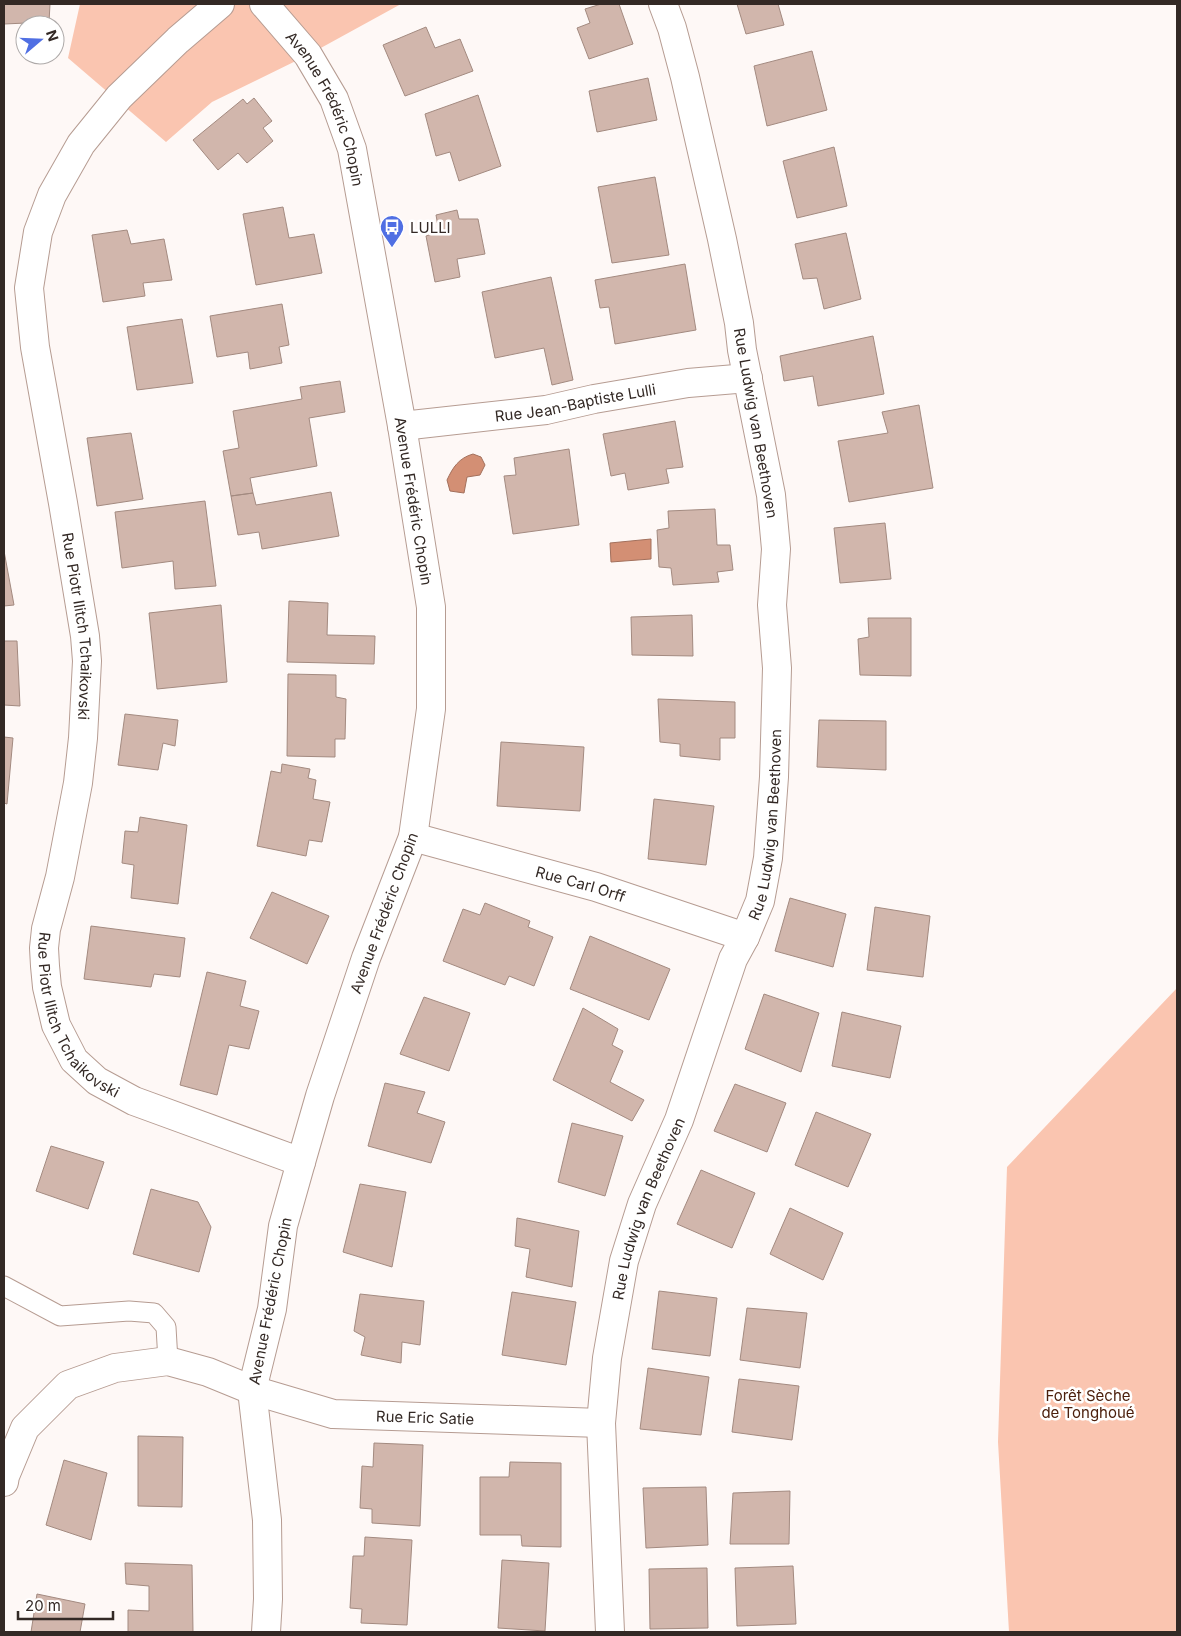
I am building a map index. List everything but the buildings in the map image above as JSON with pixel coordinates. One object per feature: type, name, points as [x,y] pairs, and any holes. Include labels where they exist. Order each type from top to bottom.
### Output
[{"type":"street","name":"Rue Piotr Ilitch Tchaikovski","points":[[220,4],[178,40],[119,97],[81,144],[52,195],[38,232],[29,288],[35,347],[64,503],[85,636],[87,661],[83,738],[78,783],[60,876],[46,929],[45,966],[47,987],[56,1025],[74,1060],[97,1081],[134,1101],[301,1162]]},
{"type":"street","points":[[229,4],[243,8],[262,4]]},
{"type":"street","name":"Avenue Frédéric Chopin","points":[[262,4],[308,55],[318,70],[334,99],[352,149],[402,426],[431,607],[431,709],[413,837],[366,958],[320,1096],[283,1226],[272,1309],[252,1390],[267,1520],[268,1599],[266,1632]]},
{"type":"street","name":"Rue Ludwig van Beethoven","points":[[610,1632],[601,1423],[607,1358],[625,1253],[642,1204],[679,1120],[733,959],[745,937],[760,901],[768,858],[774,777],[777,668],[772,606],[776,549],[772,495],[711,186],[685,77],[672,28],[663,4]]},
{"type":"street","name":"Rue Jean-Baptiste Lulli","points":[[402,426],[546,410],[594,399],[688,383],[748,378]]},
{"type":"street","name":"Rue Carl Orff","points":[[413,837],[596,887],[745,937]]},
{"type":"street","points":[[4,1482],[25,1428],[68,1386],[115,1368],[168,1361]]},
{"type":"street","name":"Rue Eric Satie","points":[[168,1361],[208,1372],[252,1390],[333,1414],[601,1423]]},
{"type":"lane","points":[[4,1286],[60,1316],[130,1311],[154,1313],[166,1328],[168,1361]]},
{"type":"green space","points":[[80,4],[401,4],[308,55],[212,102],[166,142],[68,58]]},
{"type":"green space","name":"Forêt Sèche de Tonghoué","points":[[1177,988],[1177,1632],[1009,1632],[998,1442],[1007,1167]]},
{"type":"shaded area","points":[[473,454],[481,457],[485,465],[480,475],[467,477],[464,493],[450,491],[447,480],[452,471],[460,461]]},
{"type":"shaded area","points":[[651,539],[651,559],[611,562],[610,543]]},
{"type":"place","name":"LULLI","points":[[392,248]]}]
